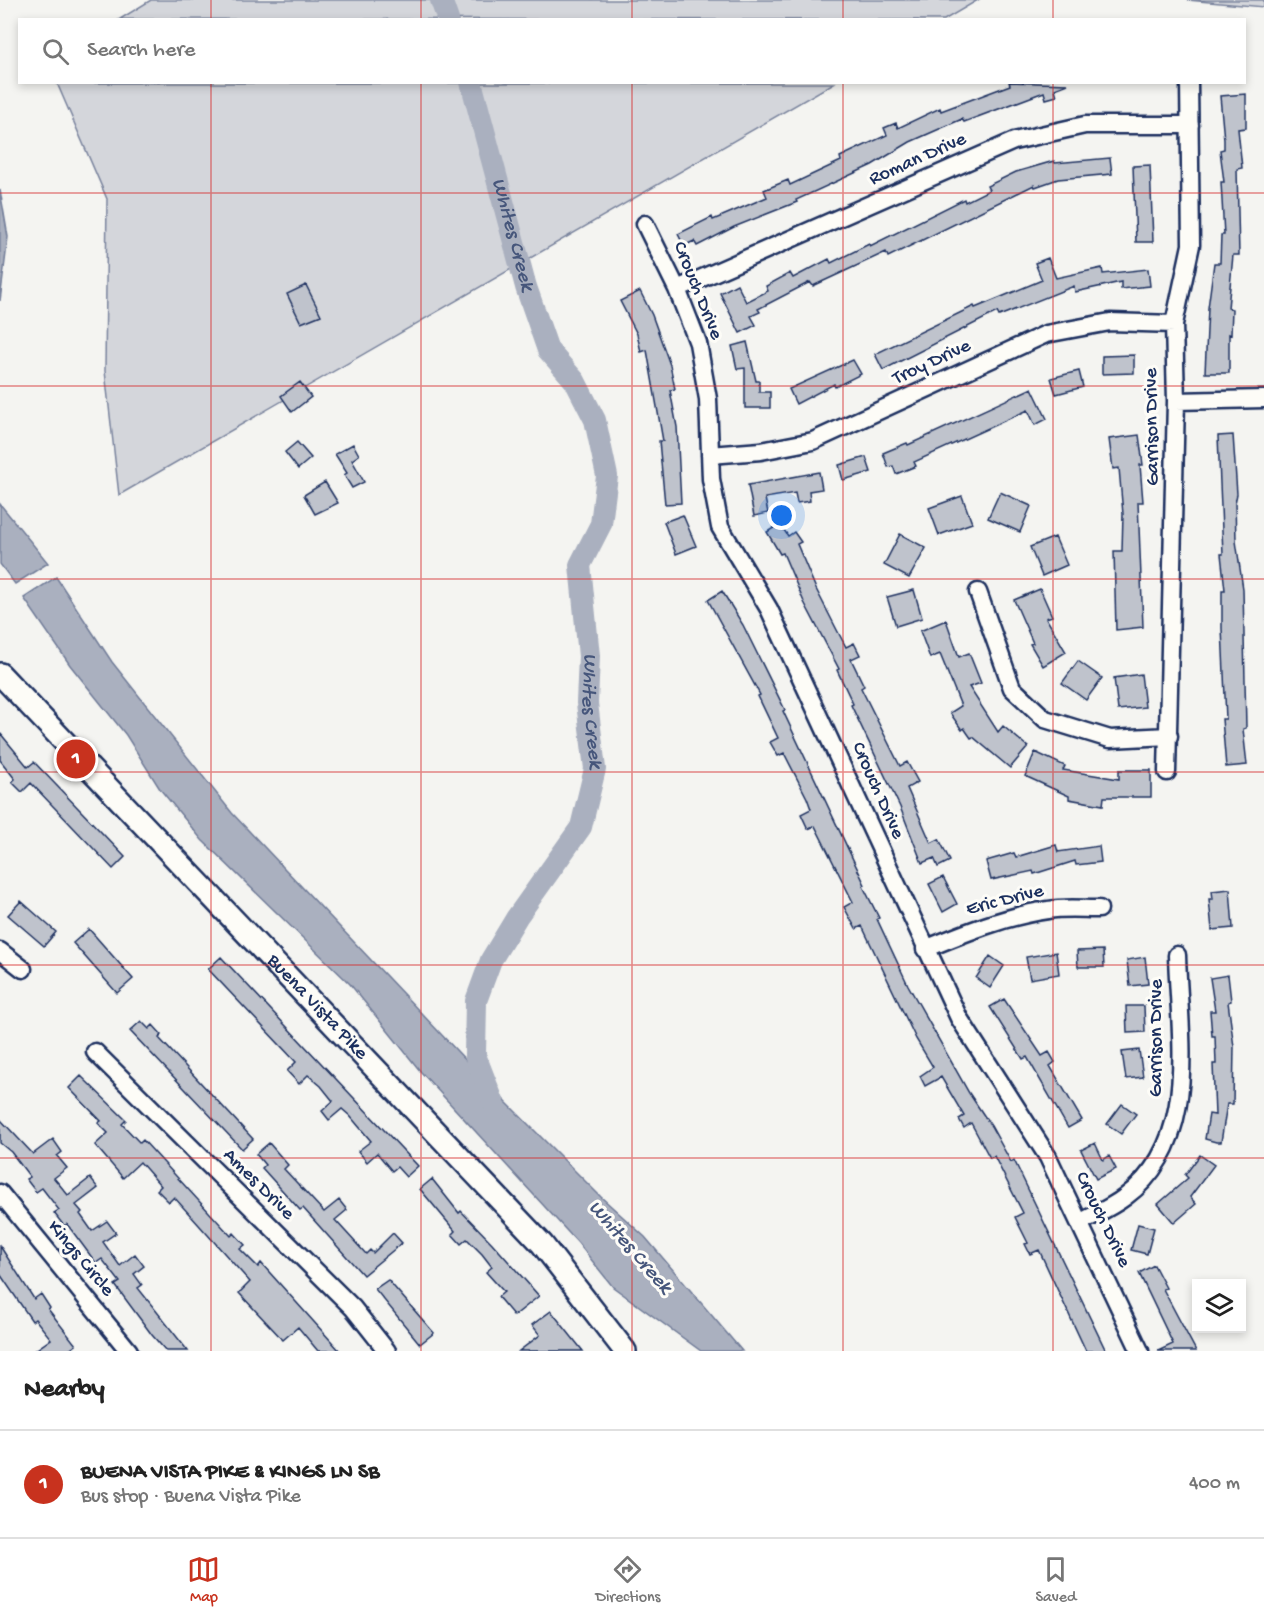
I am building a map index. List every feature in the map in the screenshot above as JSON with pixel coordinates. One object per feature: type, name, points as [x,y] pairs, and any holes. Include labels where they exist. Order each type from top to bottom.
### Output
[{"type":"main road","name":"Buena Vista Pike","points":[[0,674],[542,1244],[625,1351]]},
{"type":"street","name":"Garrison Drive","points":[[1167,772],[1176,401],[1173,324],[1191,245],[1189,84]]},
{"type":"street","name":"Roman Drive","points":[[677,289],[1014,141],[1085,125],[1190,125]]},
{"type":"street","name":"Crouch Drive","points":[[645,224],[677,289],[698,343],[708,399],[711,480],[720,527],[779,629],[959,1018],[1030,1126],[1081,1222],[1140,1351]]},
{"type":"street","name":"Troy Drive","points":[[710,455],[761,451],[813,441],[1046,334],[1110,322],[1173,324]]},
{"type":"street","points":[[1176,401],[1264,399]]},
{"type":"street","points":[[978,592],[1012,688],[1045,719],[1110,739],[1169,736]]},
{"type":"street","name":"Eric Drive","points":[[925,948],[968,932],[1050,909],[1099,909]]},
{"type":"street","points":[[0,951],[23,969]]},
{"type":"street","name":"Garrison Drive","points":[[1081,1222],[1135,1188],[1158,1161],[1174,1131],[1181,1093],[1178,955]]},
{"type":"street","name":"Ames Drive","points":[[95,1052],[353,1308],[387,1351]]},
{"type":"street","name":"Kings Circle","points":[[0,1193],[129,1351]]},
{"type":"shaded area","points":[[151,0],[978,0],[947,18],[122,18]]},
{"type":"shaded area","points":[[1187,0],[1264,0],[1264,7]]},
{"type":"shaded area","points":[[57,84],[832,84],[119,495],[105,371],[107,199]]},
{"type":"water","points":[[0,190],[8,237],[0,301]]},
{"type":"water","points":[[0,504],[48,563],[15,584],[0,564]]},
{"type":"water","points":[[56,577],[112,662],[232,813],[491,1087],[601,1197],[645,1237],[742,1351],[701,1351],[613,1287],[578,1243],[421,1072],[350,984],[202,840],[160,789],[126,735],[70,665],[24,598]]},
{"type":"building","points":[[1068,84],[1055,89],[1057,96],[1046,99],[1044,92],[964,122],[962,119],[910,142],[872,165],[796,200],[797,202],[734,227],[697,246],[694,241],[684,246],[678,234],[712,217],[713,220],[767,197],[764,190],[788,180],[790,185],[841,161],[840,157],[887,135],[884,128],[896,123],[898,128],[940,108],[941,111],[1010,85]]},
{"type":"building","points":[[1246,94],[1246,128],[1238,129],[1242,168],[1237,169],[1239,255],[1233,255],[1228,308],[1232,309],[1231,335],[1229,334],[1229,373],[1205,373],[1208,308],[1214,263],[1220,263],[1221,235],[1224,235],[1221,182],[1224,182],[1220,150],[1224,149],[1224,140],[1220,96]]},
{"type":"building","points":[[1110,158],[1112,174],[1058,179],[1035,187],[1034,185],[888,257],[886,252],[813,286],[810,282],[758,309],[760,312],[751,316],[756,325],[740,333],[720,293],[737,284],[746,302],[768,291],[766,286],[790,273],[793,278],[829,259],[831,263],[869,244],[870,246],[964,199],[965,202],[989,190],[987,186],[1016,172],[1054,161],[1055,163]]},
{"type":"building","points":[[1150,165],[1153,242],[1136,242],[1133,166]]},
{"type":"building","points":[[1048,258],[1056,278],[1102,268],[1103,274],[1148,269],[1150,286],[1121,289],[1121,282],[1075,292],[1074,286],[999,316],[997,312],[883,370],[875,354],[974,306],[975,308],[1042,280],[1035,263]]},
{"type":"building","points":[[306,285],[321,315],[301,323],[287,294]]},
{"type":"building","points":[[640,291],[652,315],[670,365],[675,389],[670,390],[677,427],[681,503],[665,504],[659,441],[663,441],[647,350],[641,352],[637,334],[620,301]]},
{"type":"building","points":[[747,342],[756,381],[759,381],[759,392],[770,392],[770,408],[745,408],[745,368],[737,369],[732,346]]},
{"type":"building","points":[[1134,355],[1134,373],[1102,374],[1102,356]]},
{"type":"building","points":[[853,360],[861,374],[835,387],[834,384],[796,404],[789,389]]},
{"type":"building","points":[[1079,371],[1083,387],[1056,394],[1051,378]]},
{"type":"building","points":[[300,382],[311,397],[292,412],[281,396]]},
{"type":"building","points":[[1032,388],[1047,419],[1035,425],[1028,410],[914,462],[916,466],[896,474],[893,466],[888,467],[883,453],[907,443],[908,445]]},
{"type":"building","points":[[1139,435],[1143,465],[1140,465],[1143,502],[1138,502],[1143,627],[1116,630],[1114,551],[1122,551],[1123,514],[1119,468],[1113,469],[1109,439]]},
{"type":"building","points":[[1233,435],[1237,494],[1235,503],[1236,541],[1243,589],[1246,728],[1243,729],[1247,765],[1226,767],[1222,719],[1226,719],[1222,628],[1222,590],[1225,590],[1221,554],[1223,554],[1218,436]]},
{"type":"building","points":[[297,442],[311,458],[298,469],[285,452]]},
{"type":"building","points":[[353,444],[359,455],[352,460],[364,482],[352,488],[344,475],[347,473],[335,454]]},
{"type":"building","points":[[866,457],[871,472],[843,480],[839,465]]},
{"type":"building","points":[[819,472],[822,489],[809,491],[810,501],[797,503],[795,493],[765,498],[768,513],[754,516],[748,485]]},
{"type":"building","points":[[325,482],[338,503],[315,514],[304,495]]},
{"type":"building","points":[[1000,492],[1031,506],[1020,532],[988,518]]},
{"type":"building","points":[[962,496],[972,523],[939,535],[929,508]]},
{"type":"building","points":[[683,515],[696,546],[676,554],[664,522]]},
{"type":"building","points":[[780,524],[788,536],[794,532],[801,542],[797,544],[837,630],[846,647],[854,643],[860,655],[851,659],[864,686],[861,688],[900,766],[907,762],[918,782],[907,788],[931,843],[939,839],[950,861],[938,867],[934,858],[922,863],[900,807],[851,705],[853,704],[837,670],[839,669],[804,602],[783,553],[780,554],[767,532]]},
{"type":"building","points":[[900,534],[926,548],[909,578],[884,565]]},
{"type":"building","points":[[1055,537],[1067,565],[1042,576],[1030,547]]},
{"type":"building","points":[[1040,589],[1052,616],[1046,618],[1066,652],[1043,666],[1030,644],[1033,643],[1014,600]]},
{"type":"building","points":[[914,590],[922,618],[896,626],[887,597]]},
{"type":"building","points":[[722,591],[743,625],[785,710],[783,711],[865,885],[863,886],[879,918],[877,919],[908,985],[969,1093],[1011,1162],[1014,1160],[1106,1351],[1086,1351],[1039,1250],[1030,1254],[1025,1244],[1028,1243],[1015,1217],[1023,1213],[994,1156],[990,1158],[971,1123],[964,1128],[959,1119],[964,1116],[941,1077],[925,1086],[920,1076],[933,1067],[916,1039],[862,926],[856,929],[844,907],[853,902],[815,826],[808,829],[801,814],[811,809],[807,798],[784,753],[778,756],[770,742],[778,738],[758,696],[760,695],[708,600]]},
{"type":"building","points":[[946,620],[959,657],[969,653],[981,683],[969,687],[998,732],[1003,726],[1028,747],[1010,768],[973,737],[971,738],[964,728],[962,730],[950,713],[961,706],[940,654],[930,658],[920,631]]},
{"type":"building","points":[[1078,661],[1102,678],[1086,700],[1062,683]]},
{"type":"building","points":[[1141,674],[1145,707],[1118,710],[1114,678]]},
{"type":"building","points":[[0,733],[28,767],[34,762],[125,857],[113,869],[31,783],[22,792],[12,782],[15,779],[0,760]]},
{"type":"building","points":[[1035,752],[1065,766],[1063,770],[1119,779],[1119,770],[1151,770],[1151,797],[1104,797],[1103,805],[1069,799],[1069,796],[1025,776]]},
{"type":"building","points":[[1056,845],[1058,852],[1099,846],[1101,862],[1076,865],[1075,861],[1034,874],[1033,871],[991,880],[986,861],[1014,853],[1016,857]]},
{"type":"building","points":[[943,877],[957,904],[943,912],[929,884]]},
{"type":"building","points":[[1230,889],[1233,928],[1212,930],[1209,899],[1213,899],[1212,891]]},
{"type":"building","points":[[21,901],[56,932],[44,946],[8,915]]},
{"type":"building","points":[[89,929],[133,979],[117,993],[73,943]]},
{"type":"building","points":[[1103,950],[1104,967],[1078,967],[1077,951]]},
{"type":"building","points":[[1056,952],[1059,974],[1030,979],[1026,957]]},
{"type":"building","points":[[990,956],[1004,966],[990,988],[976,978]]},
{"type":"building","points":[[221,957],[418,1166],[406,1177],[397,1167],[392,1171],[377,1153],[367,1162],[358,1151],[371,1141],[350,1116],[342,1109],[329,1120],[322,1111],[333,1101],[321,1086],[308,1075],[299,1084],[287,1071],[296,1062],[208,969]]},
{"type":"building","points":[[1145,957],[1148,984],[1130,986],[1127,960]]},
{"type":"building","points":[[1228,975],[1231,1001],[1228,1002],[1234,1047],[1233,1104],[1227,1104],[1221,1142],[1216,1142],[1205,1139],[1209,1114],[1215,1115],[1213,1064],[1216,1064],[1215,1036],[1212,1036],[1210,1011],[1215,1011],[1210,978]]},
{"type":"building","points":[[1004,999],[1042,1056],[1049,1052],[1055,1062],[1050,1066],[1082,1120],[1068,1128],[1027,1057],[1023,1059],[990,1007]]},
{"type":"building","points":[[1126,1006],[1144,1006],[1145,1032],[1127,1033]]},
{"type":"building","points":[[141,1021],[149,1029],[153,1025],[162,1035],[159,1038],[253,1139],[242,1149],[130,1031]]},
{"type":"building","points":[[1139,1050],[1143,1077],[1126,1079],[1122,1052]]},
{"type":"building","points":[[81,1076],[126,1120],[122,1124],[140,1143],[143,1140],[231,1236],[234,1233],[245,1245],[240,1249],[258,1267],[261,1263],[340,1351],[318,1351],[298,1327],[283,1340],[239,1293],[250,1282],[174,1197],[169,1202],[157,1190],[161,1186],[140,1162],[123,1178],[95,1145],[108,1133],[98,1123],[101,1121],[69,1088]]},
{"type":"building","points":[[1122,1104],[1136,1114],[1121,1134],[1107,1124]]},
{"type":"building","points":[[0,1119],[33,1154],[53,1139],[62,1152],[57,1156],[67,1168],[54,1178],[68,1195],[90,1178],[98,1188],[76,1205],[82,1212],[80,1214],[92,1231],[107,1221],[116,1233],[103,1242],[120,1266],[135,1254],[144,1266],[134,1274],[142,1285],[138,1288],[188,1351],[166,1351],[115,1285],[120,1282],[102,1259],[96,1263],[67,1224],[64,1226],[54,1213],[59,1210],[42,1188],[36,1192],[26,1179],[30,1177],[11,1152],[0,1143]]},
{"type":"building","points":[[269,1143],[288,1165],[284,1169],[324,1212],[339,1200],[347,1210],[335,1220],[366,1254],[370,1250],[373,1253],[393,1233],[402,1243],[363,1275],[303,1208],[300,1210],[262,1168],[265,1165],[256,1154]]},
{"type":"building","points":[[1095,1143],[1103,1160],[1109,1156],[1116,1169],[1096,1179],[1081,1150]]},
{"type":"building","points":[[1200,1155],[1214,1165],[1190,1197],[1196,1204],[1174,1223],[1158,1204],[1188,1178],[1185,1175]]},
{"type":"building","points":[[432,1179],[459,1213],[461,1211],[492,1243],[539,1296],[514,1316],[498,1297],[504,1292],[486,1272],[492,1267],[467,1239],[461,1244],[452,1234],[455,1231],[420,1189]]},
{"type":"building","points":[[1138,1224],[1154,1228],[1147,1254],[1131,1250]]},
{"type":"building","points":[[0,1246],[34,1299],[41,1294],[50,1308],[48,1309],[76,1345],[68,1351],[34,1351],[51,1339],[35,1319],[32,1321],[0,1274]]},
{"type":"building","points":[[1154,1265],[1166,1288],[1163,1289],[1196,1351],[1158,1351],[1173,1344],[1139,1273]]},
{"type":"building","points":[[388,1280],[434,1333],[420,1344],[375,1289]]},
{"type":"building","points":[[551,1311],[583,1351],[519,1351],[540,1335],[532,1325]]},
{"type":"waterway","name":"Whites Creek","points":[[441,0],[447,18]]},
{"type":"waterway","name":"Whites Creek","points":[[472,84],[526,287],[548,350],[575,381],[595,420],[607,476],[601,524],[580,565],[589,656],[587,703],[595,769],[581,827],[517,917],[491,960],[476,1001],[475,1055],[496,1109]]},
{"type":"place","name":"BUENA VISTA PIKE & KINGS LN SB","points":[[76,759]]}]
